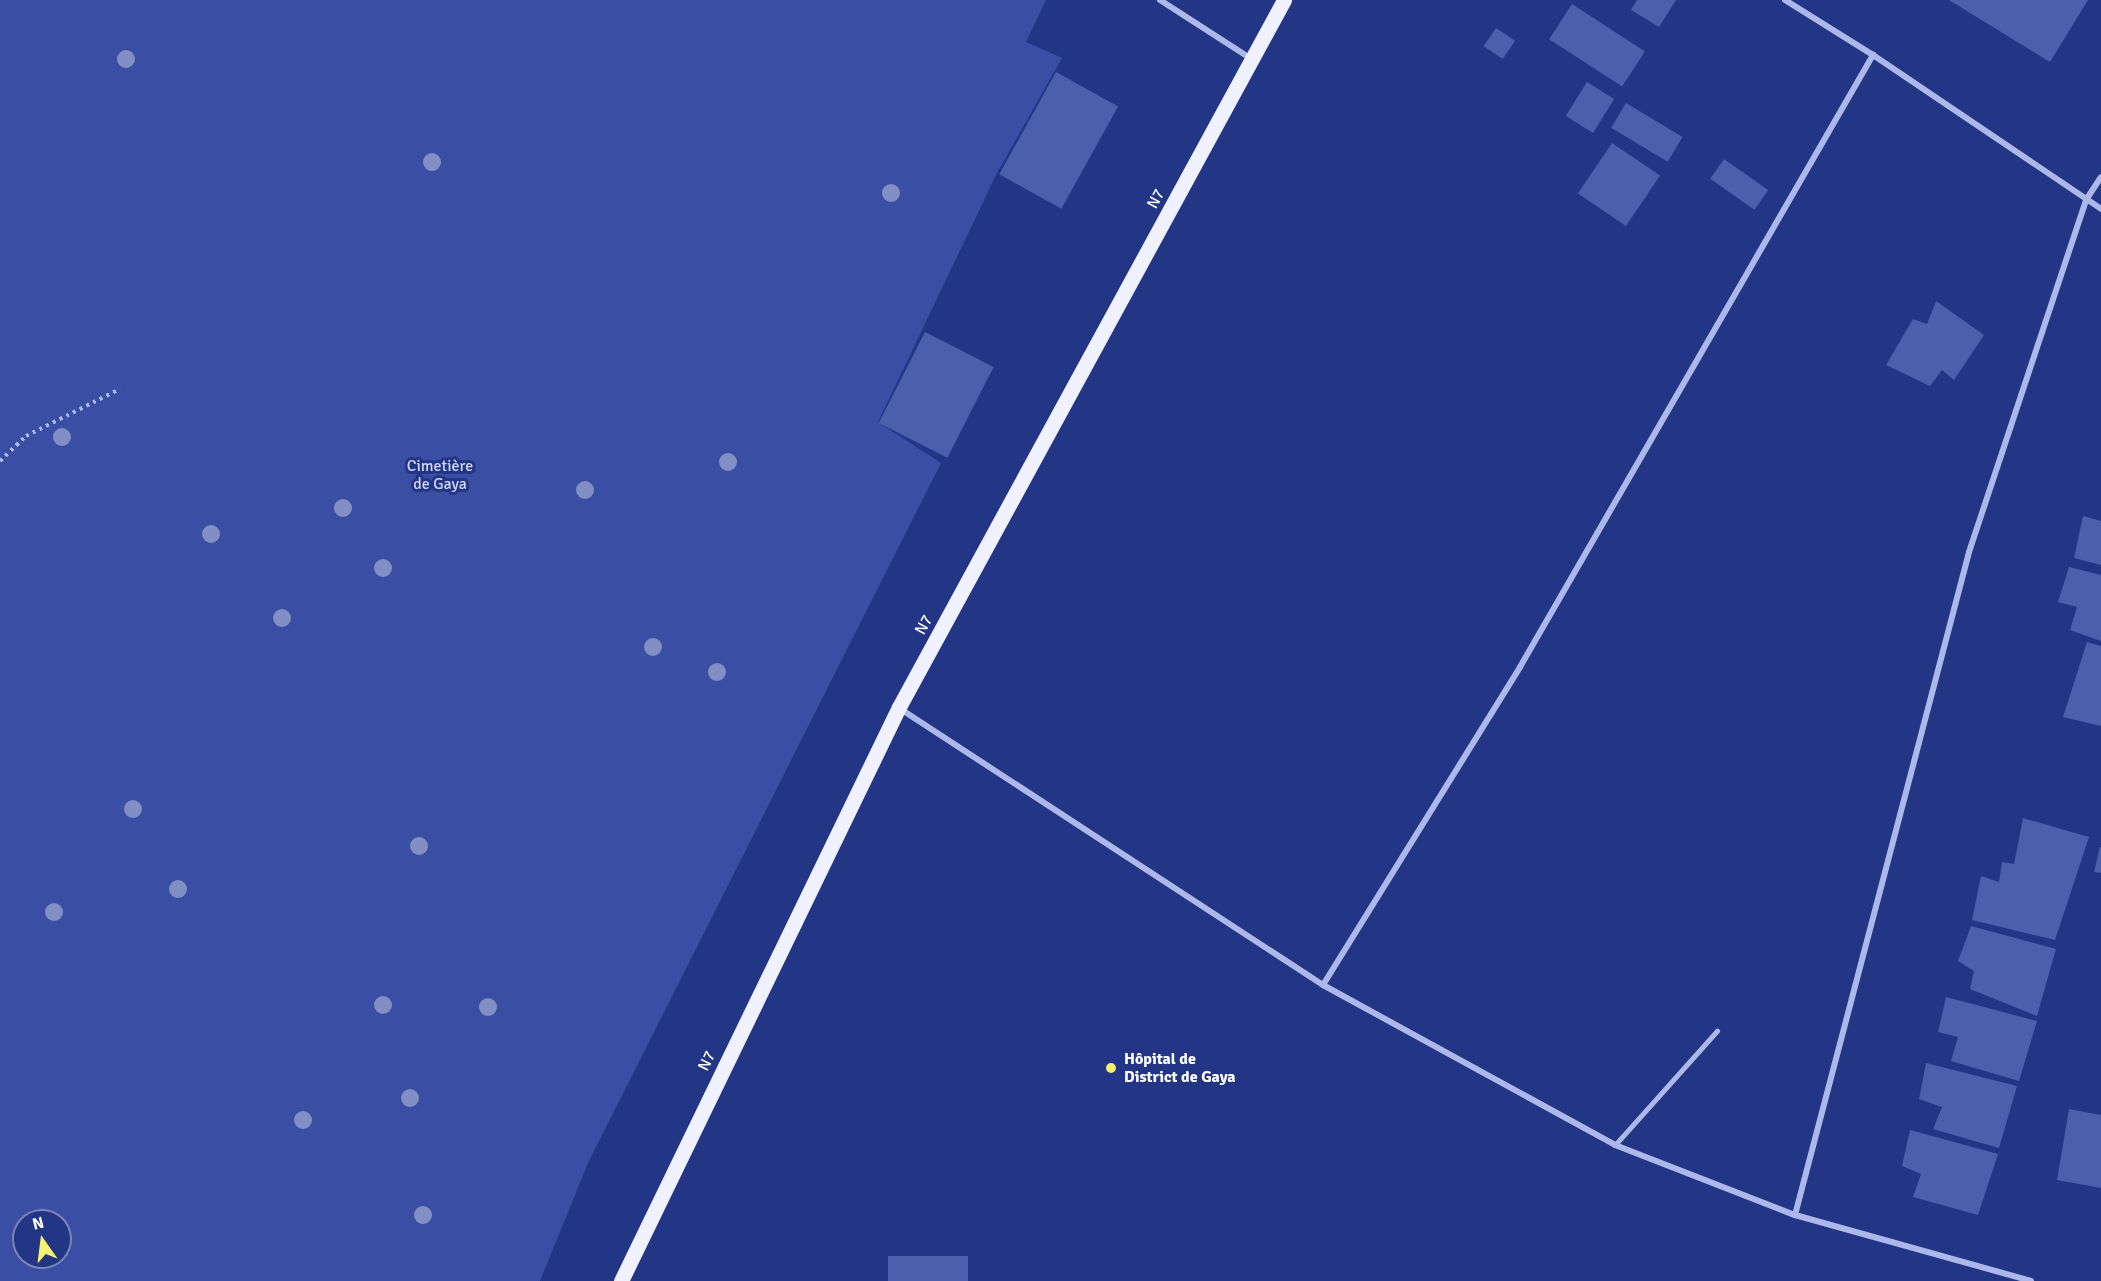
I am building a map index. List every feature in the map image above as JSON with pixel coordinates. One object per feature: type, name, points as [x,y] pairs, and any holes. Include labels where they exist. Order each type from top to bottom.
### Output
[{"type":"main road","name":"N7","points":[[621,1281],[899,707],[1284,0]]},
{"type":"street","points":[[1160,0],[1251,59]]},
{"type":"street","points":[[1785,0],[1873,55],[2101,209]]},
{"type":"street","points":[[1323,985],[1520,667],[1873,55]]},
{"type":"street","points":[[1795,1215],[1969,552],[2086,200],[2101,177]]},
{"type":"street","points":[[899,707],[1323,985],[1615,1145],[1795,1215],[2031,1281]]},
{"type":"lane","points":[[1615,1145],[1718,1031]]},
{"type":"path","points":[[0,461],[26,436],[120,389]]},
{"type":"green space","name":"Cimetière de Gaya","points":[[0,0],[1046,0],[1026,42],[1062,58],[997,173],[878,422],[941,463],[588,1163],[540,1281],[0,1281]]},
{"type":"building","points":[[1637,0],[1676,0],[1659,27],[1631,10]]},
{"type":"building","points":[[1949,0],[2088,0],[2050,62]]},
{"type":"building","points":[[1572,4],[1645,51],[1622,87],[1549,39]]},
{"type":"building","points":[[1496,28],[1515,41],[1503,59],[1484,46]]},
{"type":"building","points":[[1056,72],[1118,106],[1061,209],[999,174]]},
{"type":"building","points":[[1587,82],[1614,99],[1593,133],[1566,116]]},
{"type":"building","points":[[1626,103],[1683,137],[1668,162],[1611,128]]},
{"type":"building","points":[[1612,143],[1660,175],[1626,226],[1578,194]]},
{"type":"building","points":[[1724,159],[1768,190],[1754,210],[1710,179]]},
{"type":"building","points":[[1936,301],[1984,335],[1954,380],[1942,370],[1930,386],[1886,365],[1913,319],[1927,324]]},
{"type":"building","points":[[925,332],[994,367],[947,458],[879,423]]},
{"type":"building","points":[[2083,516],[2101,521],[2101,565],[2074,558]]},
{"type":"building","points":[[2069,567],[2101,575],[2101,641],[2070,630],[2077,607],[2058,602]]},
{"type":"building","points":[[2087,642],[2101,646],[2101,726],[2063,717]]},
{"type":"building","points":[[2023,818],[2089,837],[2055,940],[1972,920],[1981,876],[1999,882],[2002,862],[2014,864]]},
{"type":"building","points":[[2101,847],[2101,873],[2094,872]]},
{"type":"building","points":[[1971,926],[2056,949],[2037,1016],[1970,989],[1974,971],[1958,961]]},
{"type":"building","points":[[1946,997],[2037,1021],[2019,1081],[1951,1061],[1958,1037],[1938,1032]]},
{"type":"building","points":[[1926,1063],[2017,1086],[1999,1148],[1933,1129],[1942,1107],[1919,1099]]},
{"type":"building","points":[[2069,1109],[2101,1115],[2101,1188],[2057,1180]]},
{"type":"building","points":[[1910,1130],[1998,1154],[1978,1215],[1913,1197],[1921,1174],[1902,1166]]},
{"type":"building","points":[[888,1256],[968,1256],[968,1281],[888,1281]]},
{"type":"place","name":"Hôpital de District de Gaya","points":[[1111,1068]]}]
